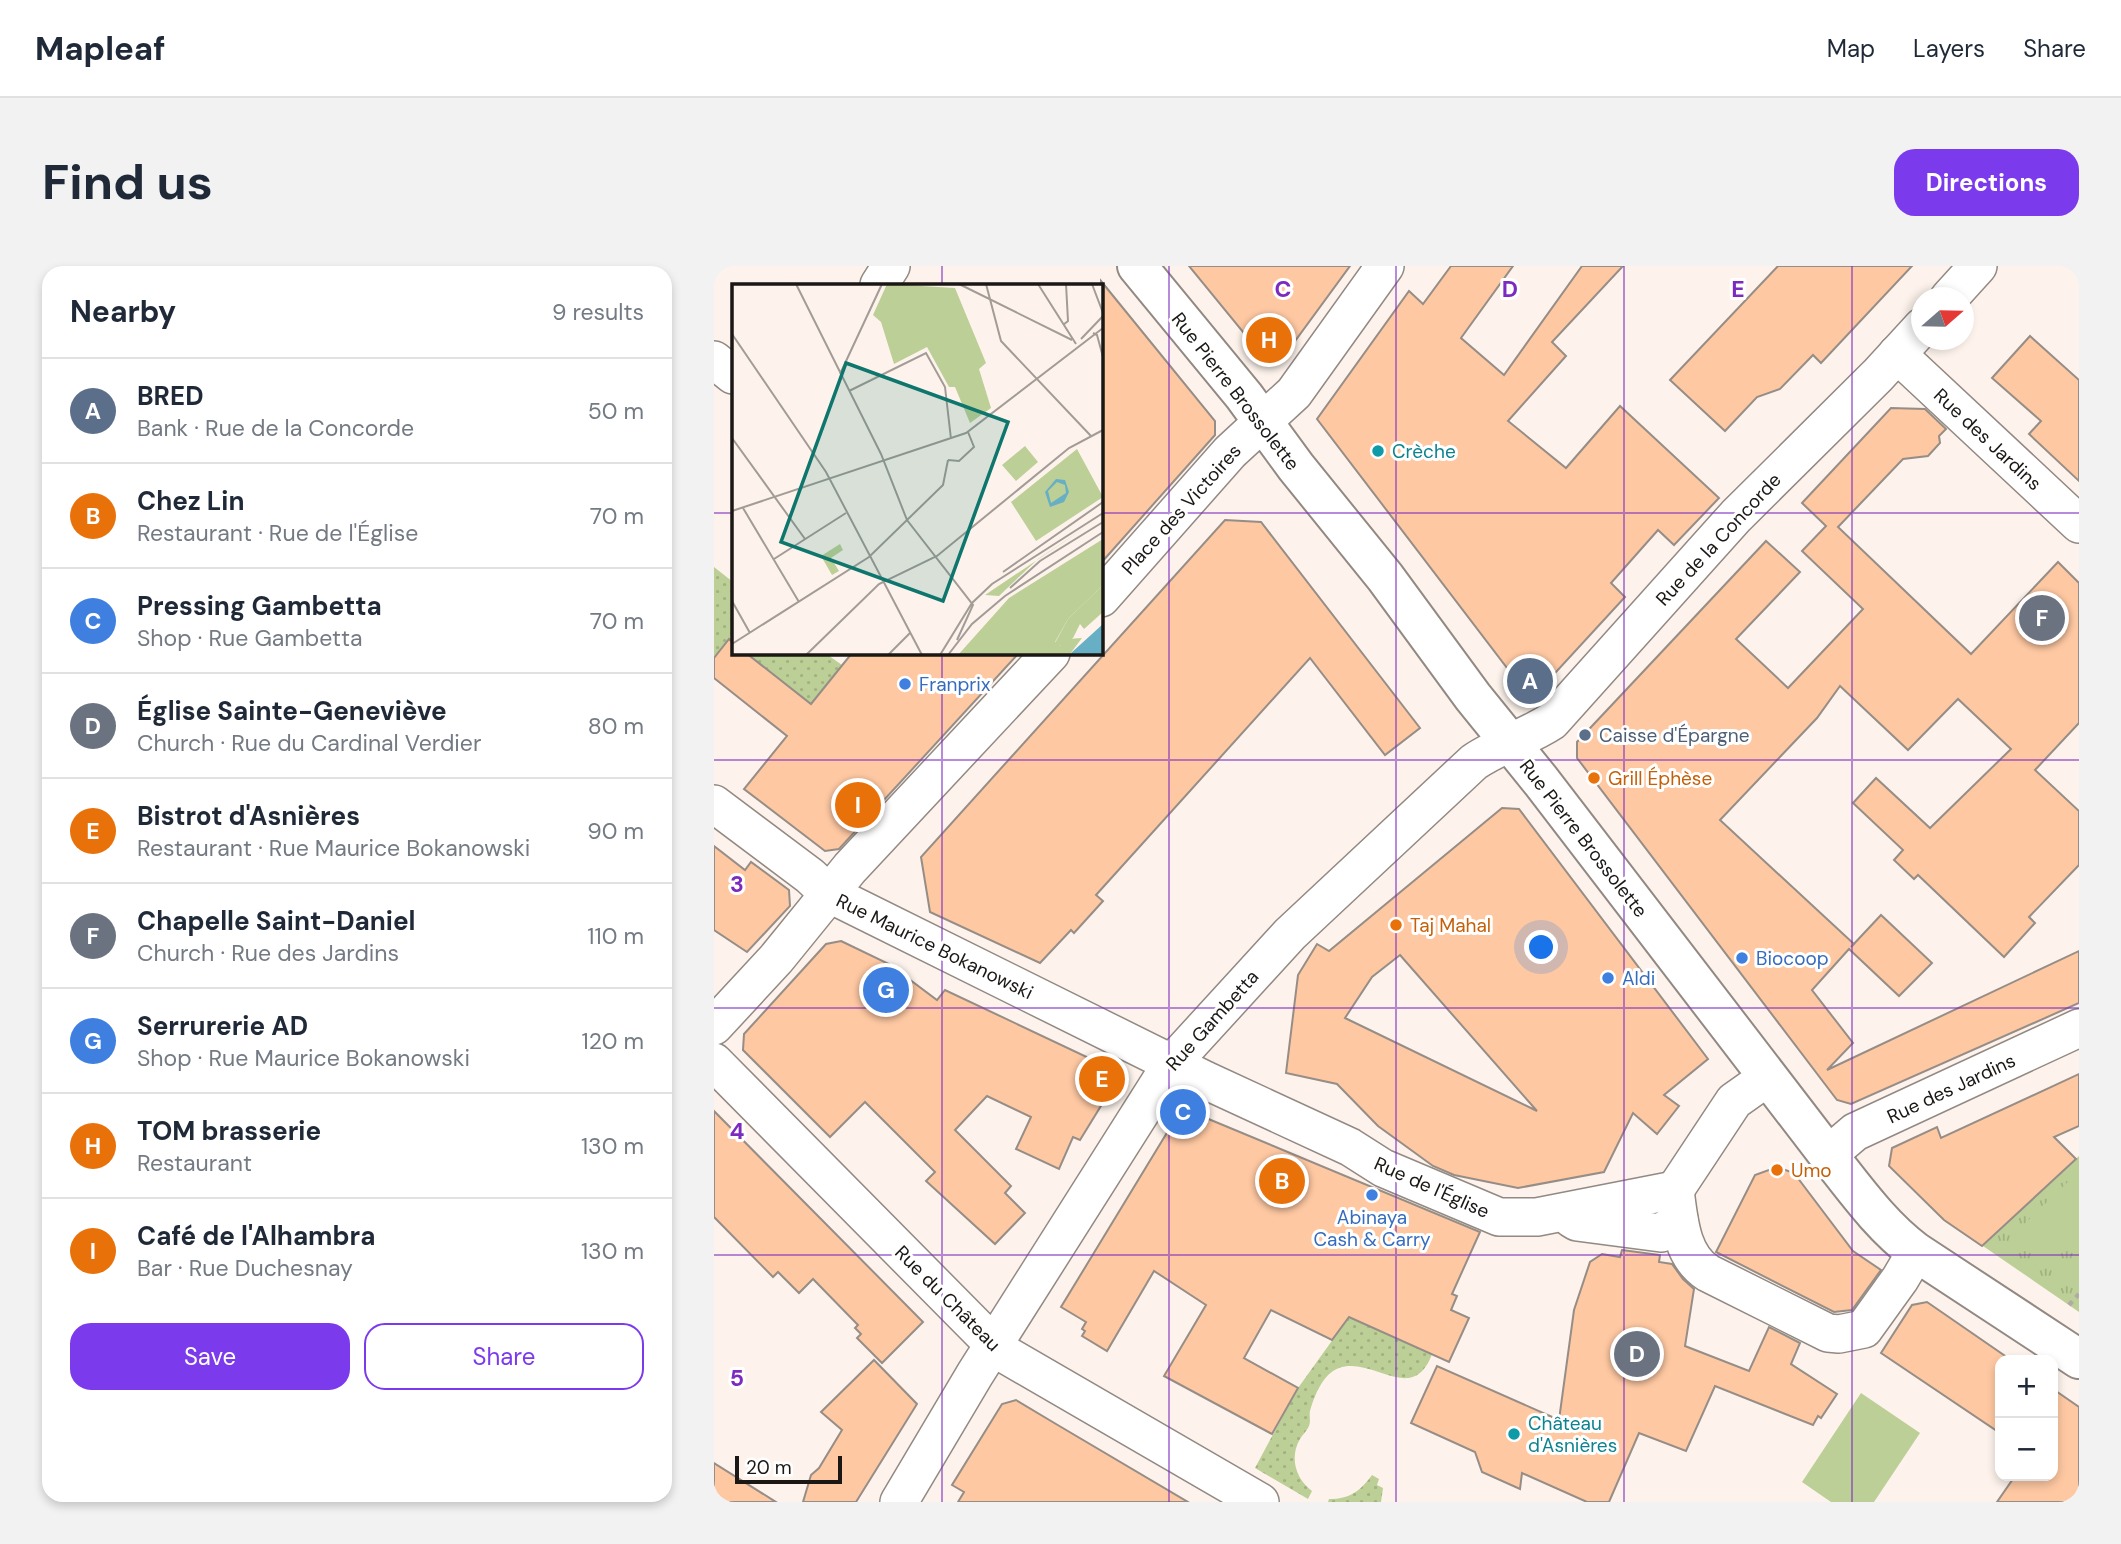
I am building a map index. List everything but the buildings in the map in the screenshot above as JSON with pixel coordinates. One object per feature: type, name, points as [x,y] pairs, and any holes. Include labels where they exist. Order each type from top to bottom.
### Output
[{"type":"main road","name":"Rue Pierre Brossolette","points":[[1137,266],[1385,577],[1510,743],[1871,1208],[1916,1252],[2079,1359]]},
{"type":"street","points":[[880,284],[891,266]]},
{"type":"street","name":"Place des Victoires","points":[[1102,597],[1230,452],[1294,393],[1385,266]]},
{"type":"street","points":[[1959,287],[1978,266]]},
{"type":"street","name":"Rue de la Concorde","points":[[1510,743],[1552,721],[1736,516],[1911,339]]},
{"type":"street","name":"Rue des Jardins","points":[[1897,354],[2079,524]]},
{"type":"street","points":[[714,360],[732,373]]},
{"type":"street","points":[[714,1026],[776,959],[828,893],[892,822],[1050,654]]},
{"type":"street","name":"Rue Gambetta","points":[[899,1502],[993,1345],[1172,1063],[1290,934],[1474,762],[1510,743]]},
{"type":"street","name":"Rue Maurice Bokanowski","points":[[714,804],[810,876],[828,893],[1172,1063]]},
{"type":"street","name":"Rue des Jardins","points":[[1828,1155],[1855,1132],[2079,1028]]},
{"type":"street","name":"Rue du Château","points":[[714,1062],[993,1345],[1018,1363],[1260,1502]]},
{"type":"street","name":"Rue de l'Église","points":[[1172,1063],[1350,1147],[1383,1168],[1499,1217],[1536,1217],[1562,1212],[1577,1222],[1661,1233],[1677,1205]]},
{"type":"street","points":[[1768,1077],[1734,1101],[1677,1205],[1686,1246],[1696,1265],[1828,1333],[1839,1334],[1864,1329],[1916,1252]]},
{"type":"path","points":[[2069,1306],[2079,1294]]},
{"type":"green space","points":[[714,567],[732,581],[732,642],[729,639],[714,658]]},
{"type":"green space","points":[[747,654],[826,654],[842,665],[811,704]]},
{"type":"green space","points":[[2079,1156],[2079,1312],[1983,1246]]},
{"type":"green space","points":[[2079,1171],[2079,1236],[2046,1268],[2014,1234]]},
{"type":"green space","points":[[1349,1317],[1432,1354],[1424,1369],[1414,1376],[1403,1378],[1352,1366],[1339,1368],[1328,1375],[1317,1392],[1310,1411],[1309,1426],[1295,1453],[1298,1474],[1312,1491],[1308,1499],[1255,1468],[1298,1388]]},
{"type":"green space","points":[[1861,1393],[1920,1433],[1874,1502],[1831,1502],[1802,1482]]},
{"type":"green space","points":[[1372,1475],[1379,1479],[1377,1485],[1383,1488],[1381,1502],[1328,1502],[1329,1499],[1343,1498],[1354,1493]]},
{"type":"place","name":"TOM brasserie","points":[[1269,340]]},
{"type":"place","name":"Crèche","points":[[1378,451]]},
{"type":"place","name":"Chapelle Saint-Daniel","points":[[2042,618]]},
{"type":"place","name":"BRED","points":[[1530,681]]},
{"type":"place","name":"Franprix","points":[[905,684]]},
{"type":"place","name":"Caisse d'Épargne","points":[[1585,735]]},
{"type":"place","name":"Grill Éphèse","points":[[1594,778]]},
{"type":"place","name":"Café de l'Alhambra","points":[[858,805]]},
{"type":"place","name":"Taj Mahal","points":[[1396,925]]},
{"type":"place","name":"Biocoop","points":[[1742,958]]},
{"type":"place","name":"Aldi","points":[[1608,978]]},
{"type":"place","name":"Serrurerie AD","points":[[886,990]]},
{"type":"place","name":"Bistrot d'Asnières","points":[[1102,1079]]},
{"type":"place","name":"Pressing Gambetta","points":[[1183,1112]]},
{"type":"place","name":"Umo","points":[[1777,1170]]},
{"type":"place","name":"Chez Lin","points":[[1282,1181]]},
{"type":"place","name":"Abinaya Cash & Carry","points":[[1372,1195]]},
{"type":"place","name":"Église Sainte-Geneviève","points":[[1637,1354]]},
{"type":"place","name":"Château d'Asnières","points":[[1514,1434]]}]
